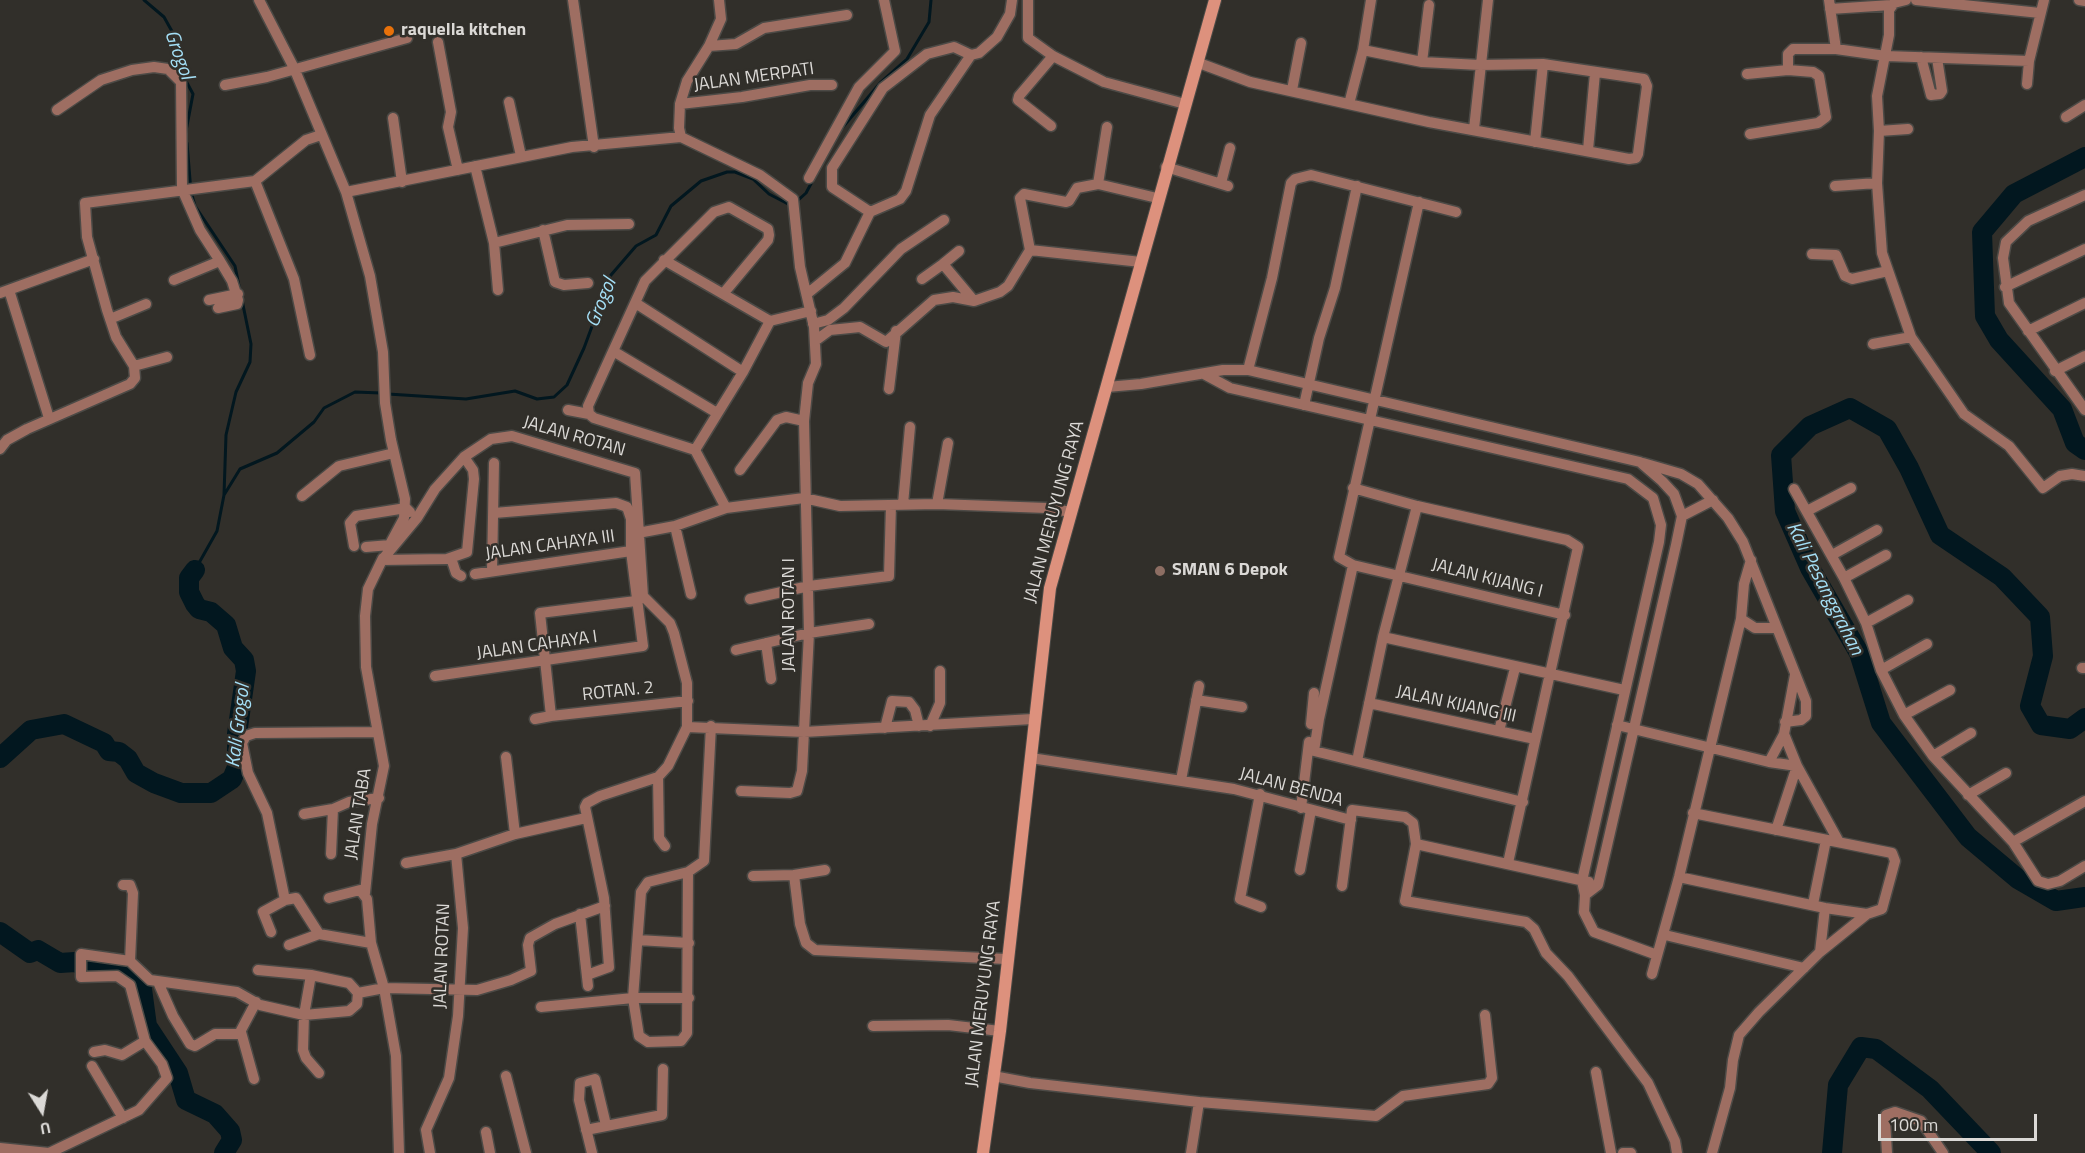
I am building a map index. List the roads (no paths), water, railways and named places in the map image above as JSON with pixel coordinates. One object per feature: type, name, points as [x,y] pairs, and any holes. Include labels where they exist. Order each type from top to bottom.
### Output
[{"type":"main road","name":"JALAN MERUYUNG RAYA","points":[[983,1153],[1000,1031],[1006,959],[1031,758],[1033,719],[1050,588],[1157,198],[1215,0]]},
{"type":"street","points":[[258,0],[294,68],[346,192],[370,276],[383,352],[385,402],[394,453],[406,508],[417,518]]},
{"type":"street","points":[[573,0],[594,147]]},
{"type":"street","points":[[346,192],[521,156],[638,140],[681,138],[680,104],[687,81],[709,46],[721,20],[718,0]]},
{"type":"street","points":[[884,0],[905,57]]},
{"type":"street","points":[[809,178],[859,87],[905,57],[954,47],[971,55],[979,53],[998,37],[1010,14],[1012,0]]},
{"type":"street","points":[[1028,0],[1028,38],[1053,56],[1104,82],[1185,104]]},
{"type":"street","points":[[1349,104],[1363,50],[1371,0]]},
{"type":"street","points":[[1474,129],[1488,0]]},
{"type":"street","points":[[1836,49],[1829,4],[1891,5],[1906,0]]},
{"type":"street","points":[[1916,0],[2040,13]]},
{"type":"street","points":[[2027,84],[2029,61],[2044,0]]},
{"type":"street","points":[[2079,0],[2085,1]]},
{"type":"street","points":[[1422,62],[1429,5]]},
{"type":"street","points":[[1891,5],[1886,56],[1877,96],[1879,234],[1888,271],[1911,337],[1964,414],[2009,446],[2043,488],[2060,476],[2072,474],[2085,476]]},
{"type":"street","points":[[709,46],[736,44],[764,28],[847,15]]},
{"type":"street","points":[[225,85],[267,77],[407,38]]},
{"type":"street","points":[[438,42],[451,112],[448,127],[458,170]]},
{"type":"street","points":[[1292,90],[1301,43]]},
{"type":"street","points":[[1788,70],[1788,54],[1793,50],[1836,49],[1886,56],[2029,61]]},
{"type":"street","points":[[1198,63],[1240,79],[1349,104],[1629,159],[1636,158],[1638,154],[1647,86],[1644,79],[1543,64],[1480,65],[1422,62],[1363,50]]},
{"type":"street","points":[[807,294],[845,262],[870,212],[900,199],[906,191],[930,115],[971,55]]},
{"type":"street","points":[[1051,126],[1018,100],[1053,56]]},
{"type":"street","points":[[870,212],[832,187],[832,168],[905,57]]},
{"type":"street","points":[[1921,57],[1931,95],[1940,94],[1942,91],[1937,58]]},
{"type":"street","points":[[1535,142],[1543,64]]},
{"type":"street","points":[[57,110],[101,80],[132,70],[154,67],[168,69],[181,82],[189,188],[200,230],[238,294],[214,304]]},
{"type":"street","points":[[1747,75],[1788,70],[1813,72],[1819,76],[1826,117],[1818,123],[1750,134]]},
{"type":"street","points":[[1588,150],[1594,73]]},
{"type":"street","name":"JALAN MERPATI","points":[[680,104],[742,98],[810,85],[832,85]]},
{"type":"street","points":[[509,102],[521,156]]},
{"type":"street","points":[[2066,117],[2085,105]]},
{"type":"street","points":[[393,118],[402,182]]},
{"type":"street","points":[[1098,184],[1107,127]]},
{"type":"street","points":[[1879,131],[1908,129]]},
{"type":"street","points":[[0,449],[7,440],[49,418],[130,384],[135,378],[134,366],[116,337],[108,315],[86,228],[85,203],[255,181],[306,140],[321,135]]},
{"type":"street","name":"JALAN ROTAN I","points":[[681,138],[760,175],[788,194],[794,208],[800,267],[814,333],[816,364],[808,383],[804,422],[806,482],[804,498],[809,633],[802,771],[797,791],[790,793],[741,791]]},
{"type":"street","points":[[1166,167],[1225,185],[1230,148]]},
{"type":"street","points":[[475,166],[494,243],[498,290]]},
{"type":"street","points":[[1248,370],[1272,278],[1291,183],[1299,177],[1311,175],[1456,212]]},
{"type":"street","points":[[255,181],[297,288],[310,355]]},
{"type":"street","points":[[1835,186],[1877,183]]},
{"type":"street","points":[[814,333],[844,327],[860,327],[882,342],[886,342],[934,300],[954,297],[974,301],[1000,292],[1008,286],[1030,250],[1022,195],[1066,202],[1077,188],[1098,184],[1157,198]]},
{"type":"street","points":[[1304,405],[1319,338],[1335,288],[1357,186]]},
{"type":"street","points":[[2084,200],[2028,221],[2006,242],[2004,252],[2005,287],[2009,303],[2085,410]]},
{"type":"street","points":[[1419,202],[1339,551],[1343,561],[1353,565],[1318,719],[1314,751],[1523,802]]},
{"type":"street","points":[[589,414],[588,406],[637,304],[645,281],[714,212],[729,207],[768,229],[768,240],[723,294]]},
{"type":"street","points":[[814,333],[844,308],[901,249],[944,220]]},
{"type":"street","points":[[494,243],[576,224],[629,224]]},
{"type":"street","points":[[543,230],[555,282],[564,285],[588,283]]},
{"type":"street","points":[[2005,287],[2085,249]]},
{"type":"street","points":[[1030,250],[1141,262]]},
{"type":"street","points":[[922,279],[959,252]]},
{"type":"street","points":[[1812,254],[1836,255],[1845,276],[1852,279],[1888,271]]},
{"type":"street","points":[[49,418],[4,291],[94,259]]},
{"type":"street","points":[[664,260],[770,321],[811,311]]},
{"type":"street","points":[[174,280],[220,261]]},
{"type":"street","points":[[943,264],[974,301]]},
{"type":"street","points":[[1000,292],[1015,294]]},
{"type":"street","points":[[2028,331],[2085,303]]},
{"type":"street","points":[[108,315],[146,304]]},
{"type":"street","points":[[637,304],[743,372]]},
{"type":"street","points":[[695,450],[743,372],[770,321]]},
{"type":"street","points":[[889,389],[896,331]]},
{"type":"street","points":[[1873,344],[1911,337]]},
{"type":"street","points":[[613,351],[717,413]]},
{"type":"street","points":[[2055,370],[2085,356]]},
{"type":"street","points":[[134,366],[167,357]]},
{"type":"street","points":[[1107,387],[1223,370],[1248,370],[1640,462],[1681,474],[1698,484],[1713,500],[1743,542],[1751,560],[1806,701],[1806,716],[1784,728]]},
{"type":"street","points":[[1204,374],[1230,388],[1370,418],[1628,479],[1647,492],[1657,505],[1661,525],[1659,542],[1582,881],[1585,895],[1584,912],[1593,932],[1657,955]]},
{"type":"street","points":[[568,410],[589,414],[634,432],[695,450],[726,508]]},
{"type":"street","points":[[740,470],[777,420],[786,417],[804,422]]},
{"type":"street","points":[[903,504],[910,427]]},
{"type":"street","name":"JALAN ROTAN","points":[[380,736],[366,668],[365,616],[368,589],[382,560],[417,518],[435,489],[464,456],[491,439],[512,436],[631,470],[637,483],[643,596],[670,623],[674,633],[687,683],[687,727]]},
{"type":"street","points":[[937,504],[948,443]]},
{"type":"street","points":[[302,496],[339,466],[394,453]]},
{"type":"street","points":[[406,508],[382,560],[451,558],[464,554],[469,548],[474,479],[473,470],[464,456]]},
{"type":"street","points":[[1585,895],[1598,885],[1682,516],[1674,494],[1640,462]]},
{"type":"street","points":[[492,571],[494,464]]},
{"type":"street","points":[[1353,488],[1417,506],[1567,540],[1576,544],[1579,550],[1508,863]]},
{"type":"street","points":[[1807,511],[1851,488]]},
{"type":"street","points":[[1794,489],[1832,555],[1866,623],[1881,670],[1904,715],[1933,756],[2013,842],[2038,881],[2048,884],[2060,881],[2085,866]]},
{"type":"street","points":[[1657,505],[1674,494]]},
{"type":"street","points":[[638,533],[675,526],[726,508],[804,498],[840,506],[937,504],[1047,507],[1071,512]]},
{"type":"street","points":[[1682,516],[1713,500]]},
{"type":"street","points":[[494,513],[616,503],[627,507],[631,519],[631,551],[636,601],[540,613],[551,716]]},
{"type":"street","points":[[750,599],[808,586],[889,576],[891,505]]},
{"type":"street","points":[[1357,761],[1383,637],[1417,506]]},
{"type":"street","points":[[390,545],[360,546],[352,518],[406,508]]},
{"type":"street","points":[[675,526],[691,594]]},
{"type":"street","points":[[1832,555],[1877,530]]},
{"type":"street","name":"JALAN CAHAYA III","points":[[475,574],[631,551]]},
{"type":"street","points":[[1844,578],[1886,555]]},
{"type":"street","points":[[451,558],[456,573],[461,576]]},
{"type":"street","points":[[1652,974],[1665,935],[1741,619],[1744,584],[1751,560]]},
{"type":"street","name":"JALAN KIJANG I","points":[[1353,565],[1400,574],[1565,615]]},
{"type":"street","points":[[1866,623],[1908,600]]},
{"type":"street","name":"JALAN CAHAYA I","points":[[435,676],[643,646],[636,601]]},
{"type":"street","points":[[1741,619],[1755,628],[1776,628]]},
{"type":"street","points":[[736,650],[809,633],[869,624]]},
{"type":"street","points":[[1383,637],[1515,668],[1624,690]]},
{"type":"street","points":[[766,643],[771,679]]},
{"type":"street","points":[[1881,670],[1927,644]]},
{"type":"street","points":[[1499,731],[1515,668]]},
{"type":"street","points":[[924,726],[940,703],[940,671]]},
{"type":"street","points":[[1769,762],[1784,728],[1795,675]]},
{"type":"street","points":[[1181,780],[1198,686]]},
{"type":"street","points":[[1904,715],[1950,690]]},
{"type":"street","points":[[1300,870],[1314,693]]},
{"type":"street","points":[[885,728],[892,700],[909,702],[924,726]]},
{"type":"street","points":[[1196,700],[1242,708]]},
{"type":"street","name":"ROTAN. 2","points":[[535,719],[688,701]]},
{"type":"street","name":"JALAN KIJANG III","points":[[1369,703],[1535,739]]},
{"type":"street","points":[[580,914],[588,981],[609,967],[605,906],[586,818],[587,803],[658,777],[668,766],[687,727],[711,726],[758,732],[804,732],[1033,719]]},
{"type":"street","points":[[1617,725],[1769,762],[1797,766]]},
{"type":"street","points":[[688,872],[689,998],[686,1038],[681,1041],[648,1042],[639,1036],[633,998],[643,887],[648,882],[688,872],[704,861],[711,726]]},
{"type":"street","points":[[1784,728],[1797,766],[1839,842]]},
{"type":"street","points":[[285,900],[271,830],[261,797],[248,773],[242,743],[246,736],[255,733],[380,736]]},
{"type":"street","points":[[1933,756],[1971,733]]},
{"type":"street","name":"JALAN TABA","points":[[380,736],[384,766],[371,832],[365,893],[371,943],[384,988],[396,1056],[399,1153]]},
{"type":"street","points":[[506,757],[514,834]]},
{"type":"street","name":"JALAN BENDA","points":[[1031,758],[1260,794],[1351,820],[1353,810],[1405,817],[1413,823],[1416,844]]},
{"type":"street","points":[[1776,830],[1797,766]]},
{"type":"street","points":[[1968,795],[2006,773]]},
{"type":"street","points":[[658,777],[659,838],[665,846]]},
{"type":"street","points":[[1260,794],[1240,899],[1260,907]]},
{"type":"street","points":[[304,814],[333,809],[349,802],[379,798]]},
{"type":"street","points":[[2013,842],[2085,801]]},
{"type":"street","points":[[331,854],[333,809]]},
{"type":"street","points":[[1693,813],[1892,853],[1895,856],[1882,909],[1867,914],[1820,952],[1758,1012],[1739,1035],[1730,1088],[1713,1153]]},
{"type":"street","points":[[406,863],[456,854],[514,834],[586,818]]},
{"type":"street","points":[[1342,886],[1351,820]]},
{"type":"street","points":[[1813,904],[1826,840]]},
{"type":"street","points":[[1598,885],[1416,844],[1405,901],[1526,922],[1534,929],[1546,953],[1568,976],[1648,1083],[1675,1141],[1677,1153]]},
{"type":"street","name":"JALAN ROTAN","points":[[430,1153],[426,1130],[449,1078],[458,1016],[463,928],[456,854]]},
{"type":"street","points":[[753,876],[794,875],[825,870]]},
{"type":"street","points":[[794,875],[800,924],[806,943],[815,950],[1006,959]]},
{"type":"street","points":[[1679,877],[1824,908],[1867,914]]},
{"type":"street","points":[[123,885],[130,885],[133,893],[130,961],[144,984],[173,1016],[192,1046],[215,1034],[241,1032]]},
{"type":"street","points":[[329,898],[355,890],[365,893]]},
{"type":"street","points":[[271,932],[263,912],[285,900],[298,900],[319,934]]},
{"type":"street","points":[[358,993],[384,988],[481,990],[530,972],[528,945],[530,938],[580,914],[605,906]]},
{"type":"street","points":[[1820,952],[1824,908]]},
{"type":"street","points":[[290,945],[319,934],[371,943]]},
{"type":"street","points":[[1665,935],[1804,968]]},
{"type":"street","points":[[638,940],[689,943]]},
{"type":"street","points":[[130,961],[83,954],[80,959],[80,973],[83,978],[117,976],[130,985],[144,984],[237,992],[256,1002],[304,1015],[352,1010],[357,1004],[358,993],[349,983],[311,975],[258,970]]},
{"type":"street","points":[[311,975],[304,1015],[304,1054],[319,1073]]},
{"type":"street","points":[[0,1148],[49,1153],[139,1110],[167,1078],[162,1064],[145,1041],[144,984]]},
{"type":"street","points":[[542,1007],[633,998],[689,998]]},
{"type":"street","points":[[254,1079],[241,1032],[256,1002]]},
{"type":"street","points":[[993,1076],[1030,1083],[1199,1102],[1315,1113],[1343,1112],[1366,1118],[1376,1116],[1403,1096],[1481,1087],[1488,1084],[1492,1078],[1485,1015]]},
{"type":"street","points":[[873,1026],[948,1025],[1000,1031]]},
{"type":"street","points":[[94,1052],[105,1050],[122,1056],[145,1041]]},
{"type":"street","points":[[92,1066],[123,1118]]},
{"type":"street","points":[[586,1130],[662,1115],[663,1069]]},
{"type":"street","points":[[1596,1072],[1611,1153]]},
{"type":"street","points":[[506,1076],[526,1153]]},
{"type":"street","points":[[592,1153],[578,1087],[580,1083],[593,1078],[596,1080],[606,1125]]},
{"type":"street","points":[[1191,1153],[1199,1102]]},
{"type":"street","points":[[1887,1153],[1885,1119],[1886,1115],[1895,1112],[1921,1121],[1943,1153]]},
{"type":"street","points":[[486,1132],[490,1153]]},
{"type":"street","points":[[1623,1153],[1631,1152]]},
{"type":"waterway","name":"Grogol","points":[[144,0],[164,17],[173,33],[173,50],[177,64],[193,94],[186,131]]},
{"type":"waterway","name":"Grogol","points":[[842,128],[881,82],[907,59],[929,22],[931,0]]},
{"type":"waterway","name":"Grogol","points":[[187,143],[191,192],[195,206],[235,266],[240,291]]},
{"type":"waterway","name":"Kali Pesanggrahan","points":[[2085,157],[2014,194],[1982,232],[1985,316],[1999,340],[2062,409],[2075,443],[2085,450]]},
{"type":"waterway","name":"Grogol","points":[[388,394],[466,399],[515,391],[537,399],[554,397],[567,385],[584,348],[611,275],[636,246],[656,235],[671,206],[701,181],[727,172],[735,172],[753,179],[769,194],[790,205]]},
{"type":"waterway","name":"Grogol","points":[[795,203],[806,193],[813,180]]},
{"type":"waterway","name":"Grogol","points":[[195,570],[217,531],[224,495],[226,435],[236,392],[250,362],[251,344],[242,300]]},
{"type":"waterway","name":"Grogol","points":[[224,495],[240,469],[277,453],[314,422],[324,408],[355,392],[381,393]]},
{"type":"waterway","name":"Kali Pesanggrahan","points":[[2085,718],[2070,729],[2041,725],[2030,706],[2043,656],[2040,617],[2002,577],[1940,535],[1909,468],[1887,429],[1850,408],[1810,426],[1781,455],[1785,511],[1810,568],[1859,653],[1881,723],[1968,837],[2018,879],[2056,901],[2085,897]]},
{"type":"waterway","name":"Kali Grogol","points":[[0,758],[31,730],[64,724],[104,743],[109,751],[119,752],[128,759],[136,773],[154,783],[181,793],[211,793],[232,779],[237,767],[237,734],[246,671],[244,660],[233,648],[226,625],[211,612],[199,609],[195,604],[189,592],[189,578],[195,570]]},
{"type":"waterway","name":"Kali Grogol","points":[[0,932],[30,953],[38,950],[60,963],[75,962],[92,969],[112,967],[133,978],[142,989],[147,1026],[178,1073],[186,1100],[215,1114],[230,1131],[232,1140],[224,1153]]},
{"type":"waterway","name":"Kali Pesanggrahan","points":[[1832,1153],[1838,1085],[1861,1047],[1876,1049],[1930,1089],[1991,1153]]},
{"type":"place","name":"raquella kitchen","points":[[389,31]]},
{"type":"place","name":"SMAN 6 Depok","points":[[1160,571]]}]
